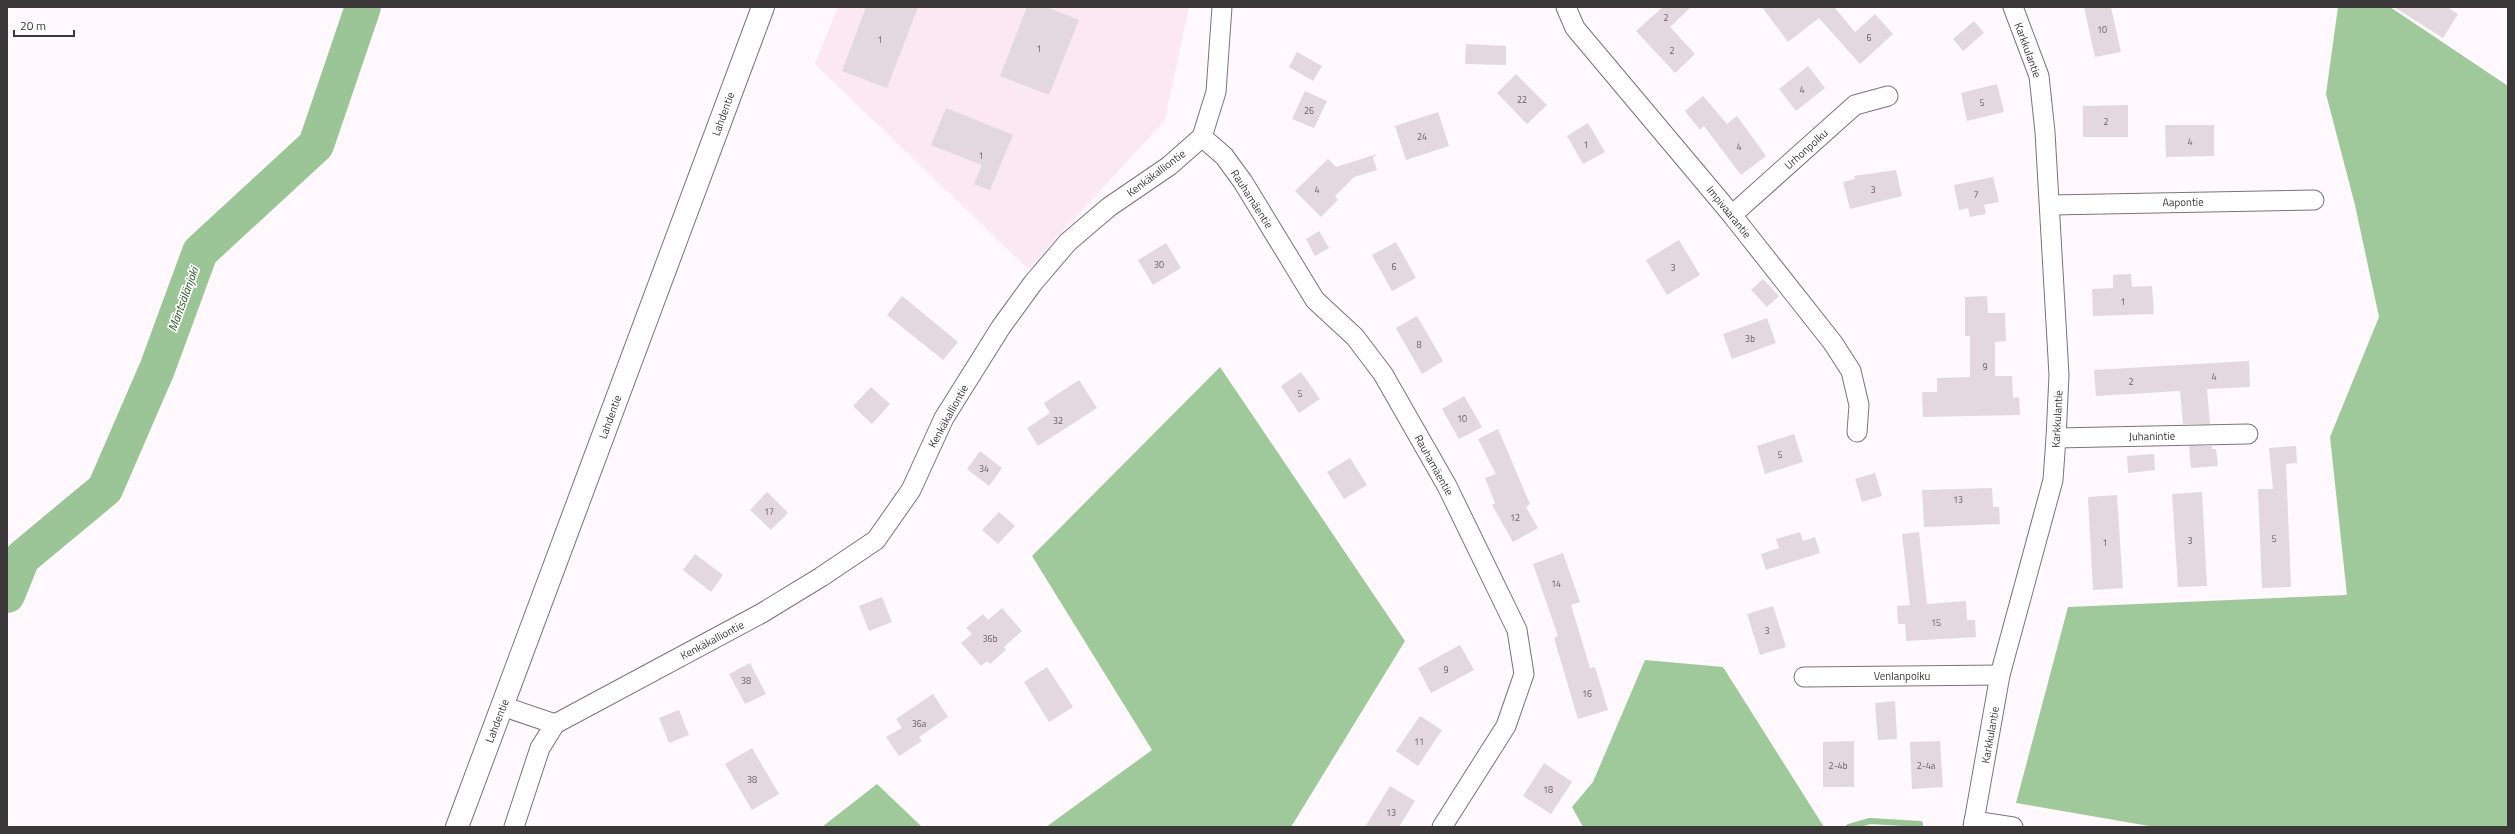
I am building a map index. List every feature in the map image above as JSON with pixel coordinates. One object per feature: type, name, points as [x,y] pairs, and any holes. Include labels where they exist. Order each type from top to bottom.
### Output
[{"type":"main road","name":"Lahdentie","points":[[457,827],[763,7]]},
{"type":"street","points":[[1202,137],[1216,92],[1222,7]]},
{"type":"street","name":"Impivaarantie","points":[[1566,7],[1575,28],[1732,215],[1808,310],[1852,371],[1859,405],[1858,432]]},
{"type":"street","name":"Karkkulantie","points":[[1973,824],[1990,739],[2000,675],[2052,480],[2056,438],[2059,375],[2051,205],[2039,76],[2013,7]]},
{"type":"street","name":"Urhonpolku","points":[[1732,215],[1855,105],[1888,96]]},
{"type":"street","name":"Kenkäkalliontie","points":[[514,827],[540,748],[555,724],[762,613],[821,577],[876,540],[911,490],[944,418],[1001,327],[1034,283],[1068,242],[1109,207],[1169,166],[1202,137]]},
{"type":"street","name":"Rauhamäentie","points":[[1202,137],[1224,156],[1243,182],[1315,300],[1355,337],[1383,374],[1446,486],[1517,630],[1524,674],[1506,726],[1442,827]]},
{"type":"street","name":"Aapontie","points":[[2051,205],[2314,200]]},
{"type":"street","name":"Juhanintie","points":[[2056,438],[2248,434]]},
{"type":"street","name":"Venlanpolku","points":[[1804,677],[2000,675]]},
{"type":"street","points":[[502,706],[555,724]]},
{"type":"street","points":[[1973,824],[2013,827]]},
{"type":"shaded area","points":[[838,7],[1189,7],[1165,120],[1028,269],[815,64]]},
{"type":"green space","points":[[2338,7],[2390,7],[2508,86],[2508,827],[2155,827],[2016,803],[2068,607],[2347,595],[2330,437],[2379,317],[2355,205],[2326,94]]},
{"type":"green space","points":[[1220,367],[1405,641],[1291,827],[1046,827],[1152,750],[1032,556]]},
{"type":"green space","points":[[1645,660],[1723,667],[1824,827],[1583,827],[1572,807],[1593,782]]},
{"type":"green space","points":[[877,784],[922,827],[822,827]]},
{"type":"building","points":[[866,7],[918,7],[887,88],[842,71]]},
{"type":"building","points":[[1027,7],[1046,7],[1079,20],[1049,95],[1000,76]]},
{"type":"building","points":[[1663,7],[1691,7],[1670,27],[1695,54],[1675,73],[1636,31]]},
{"type":"building","points":[[1762,7],[1834,7],[1855,32],[1875,14],[1893,34],[1860,64],[1819,18],[1788,42]]},
{"type":"building","points":[[2084,7],[2111,7],[2121,52],[2095,57]]},
{"type":"building","points":[[2394,7],[2447,7],[2458,14],[2443,38]]},
{"type":"building","points":[[1974,21],[1984,33],[1963,51],[1953,39]]},
{"type":"building","points":[[1466,44],[1506,46],[1506,65],[1465,64]]},
{"type":"building","points":[[1297,52],[1322,66],[1313,81],[1289,67]]},
{"type":"building","points":[[1808,66],[1825,88],[1796,111],[1779,89]]},
{"type":"building","points":[[1516,74],[1547,105],[1527,124],[1497,93]]},
{"type":"building","points":[[1997,84],[2004,112],[1967,121],[1961,93]]},
{"type":"building","points":[[1305,91],[1327,101],[1314,128],[1292,119]]},
{"type":"building","points":[[1703,96],[1727,124],[1737,116],[1766,156],[1741,175],[1704,126],[1700,130],[1685,111]]},
{"type":"building","points":[[2128,105],[2128,137],[2083,137],[2083,106]]},
{"type":"building","points":[[946,108],[1013,135],[990,190],[974,184],[982,165],[931,145]]},
{"type":"building","points":[[1438,112],[1449,146],[1406,160],[1395,126]]},
{"type":"building","points":[[1588,123],[1605,152],[1583,164],[1567,136]]},
{"type":"building","points":[[2165,125],[2214,125],[2214,156],[2166,157]]},
{"type":"building","points":[[1377,154],[1373,158],[1377,170],[1354,177],[1335,196],[1338,200],[1321,217],[1295,191],[1328,159],[1336,167]]},
{"type":"building","points":[[1896,170],[1902,196],[1850,209],[1843,182],[1855,179],[1854,176]]},
{"type":"building","points":[[1993,177],[1999,202],[1984,205],[1986,214],[1970,217],[1968,208],[1959,210],[1954,185]]},
{"type":"building","points":[[1319,231],[1329,248],[1315,256],[1306,239]]},
{"type":"building","points":[[1679,240],[1700,275],[1667,295],[1646,260]]},
{"type":"building","points":[[1396,242],[1416,278],[1392,291],[1372,255]]},
{"type":"building","points":[[1166,243],[1181,268],[1153,285],[1138,260]]},
{"type":"building","points":[[2131,274],[2132,287],[2152,286],[2154,314],[2093,316],[2092,289],[2113,288],[2113,275]]},
{"type":"building","points":[[1763,279],[1779,296],[1767,307],[1751,290]]},
{"type":"building","points":[[902,296],[958,342],[943,360],[887,315]]},
{"type":"building","points":[[1987,296],[1988,313],[2005,313],[2006,341],[1995,342],[1995,376],[2012,376],[2013,398],[2019,397],[2020,415],[1923,417],[1922,392],[1937,392],[1937,378],[1970,377],[1970,336],[1965,336],[1965,297]]},
{"type":"building","points":[[1417,316],[1443,361],[1422,374],[1396,328]]},
{"type":"building","points":[[1767,318],[1776,343],[1732,359],[1723,334]]},
{"type":"building","points":[[2249,361],[2250,387],[2207,389],[2210,424],[2183,424],[2180,391],[2096,396],[2094,370]]},
{"type":"building","points":[[1301,372],[1320,399],[1299,413],[1281,386]]},
{"type":"building","points":[[1079,380],[1097,408],[1038,446],[1027,428],[1050,413],[1044,403]]},
{"type":"building","points":[[871,387],[890,404],[872,424],[853,406]]},
{"type":"building","points":[[1464,396],[1482,427],[1459,439],[1442,409]]},
{"type":"building","points":[[1498,429],[1530,504],[1526,507],[1538,528],[1513,542],[1492,505],[1495,503],[1485,478],[1496,474],[1478,439]]},
{"type":"building","points":[[1794,434],[1803,462],[1765,474],[1757,446]]},
{"type":"building","points":[[2189,446],[2212,446],[2212,449],[2216,449],[2218,466],[2191,468]]},
{"type":"building","points":[[2296,446],[2297,463],[2286,464],[2291,587],[2262,588],[2258,489],[2273,489],[2269,448]]},
{"type":"building","points":[[980,451],[1002,468],[989,486],[967,469]]},
{"type":"building","points":[[2154,454],[2155,470],[2128,473],[2127,456]]},
{"type":"building","points":[[1350,458],[1367,485],[1344,499],[1327,472]]},
{"type":"building","points":[[1875,473],[1882,496],[1862,502],[1855,479]]},
{"type":"building","points":[[1992,488],[1993,507],[1999,507],[2000,524],[1924,527],[1922,490]]},
{"type":"building","points":[[767,492],[788,513],[771,530],[750,510]]},
{"type":"building","points":[[2202,492],[2207,586],[2178,587],[2172,494]]},
{"type":"building","points":[[2117,495],[2123,588],[2093,590],[2088,497]]},
{"type":"building","points":[[999,512],[1015,526],[998,544],[982,530]]},
{"type":"building","points":[[1800,532],[1803,541],[1815,537],[1820,553],[1766,570],[1761,554],[1779,548],[1776,539]]},
{"type":"building","points":[[1919,532],[1927,604],[1966,601],[1967,620],[1975,620],[1976,637],[1906,641],[1905,624],[1898,624],[1897,606],[1910,605],[1902,534]]},
{"type":"building","points":[[1563,553],[1580,602],[1571,605],[1590,668],[1595,667],[1608,710],[1578,719],[1554,638],[1558,636],[1533,564]]},
{"type":"building","points":[[695,554],[723,575],[711,592],[683,570]]},
{"type":"building","points":[[882,597],[892,622],[869,631],[859,606]]},
{"type":"building","points":[[1773,606],[1786,647],[1760,655],[1747,614]]},
{"type":"building","points":[[1002,608],[1022,631],[1004,647],[1006,650],[990,664],[987,661],[981,666],[961,643],[972,634],[966,628],[983,614],[988,620]]},
{"type":"building","points":[[1460,645],[1474,670],[1431,693],[1418,668]]},
{"type":"building","points":[[750,663],[766,694],[745,704],[729,674]]},
{"type":"building","points":[[1047,667],[1073,707],[1049,722],[1024,682]]},
{"type":"building","points":[[933,694],[948,717],[919,737],[922,741],[899,756],[886,737],[902,728],[896,719]]},
{"type":"building","points":[[1895,701],[1897,739],[1878,740],[1875,703]]},
{"type":"building","points":[[679,710],[689,735],[669,743],[659,718]]},
{"type":"building","points":[[1420,716],[1442,730],[1418,766],[1396,751]]},
{"type":"building","points":[[1854,741],[1854,787],[1823,787],[1823,742]]},
{"type":"building","points":[[1940,741],[1943,787],[1912,789],[1910,742]]},
{"type":"building","points":[[752,748],[779,794],[752,810],[725,764]]},
{"type":"building","points":[[1544,763],[1572,782],[1551,814],[1523,796]]},
{"type":"building","points":[[1390,786],[1415,801],[1399,827],[1365,827]]},
{"type":"waterway","name":"Mäntsälänjoki","points":[[7,595],[22,558],[105,489],[157,369],[200,252],[316,145],[363,7]]},
{"type":"waterway","points":[[1849,827],[1870,821],[1920,824]]}]
